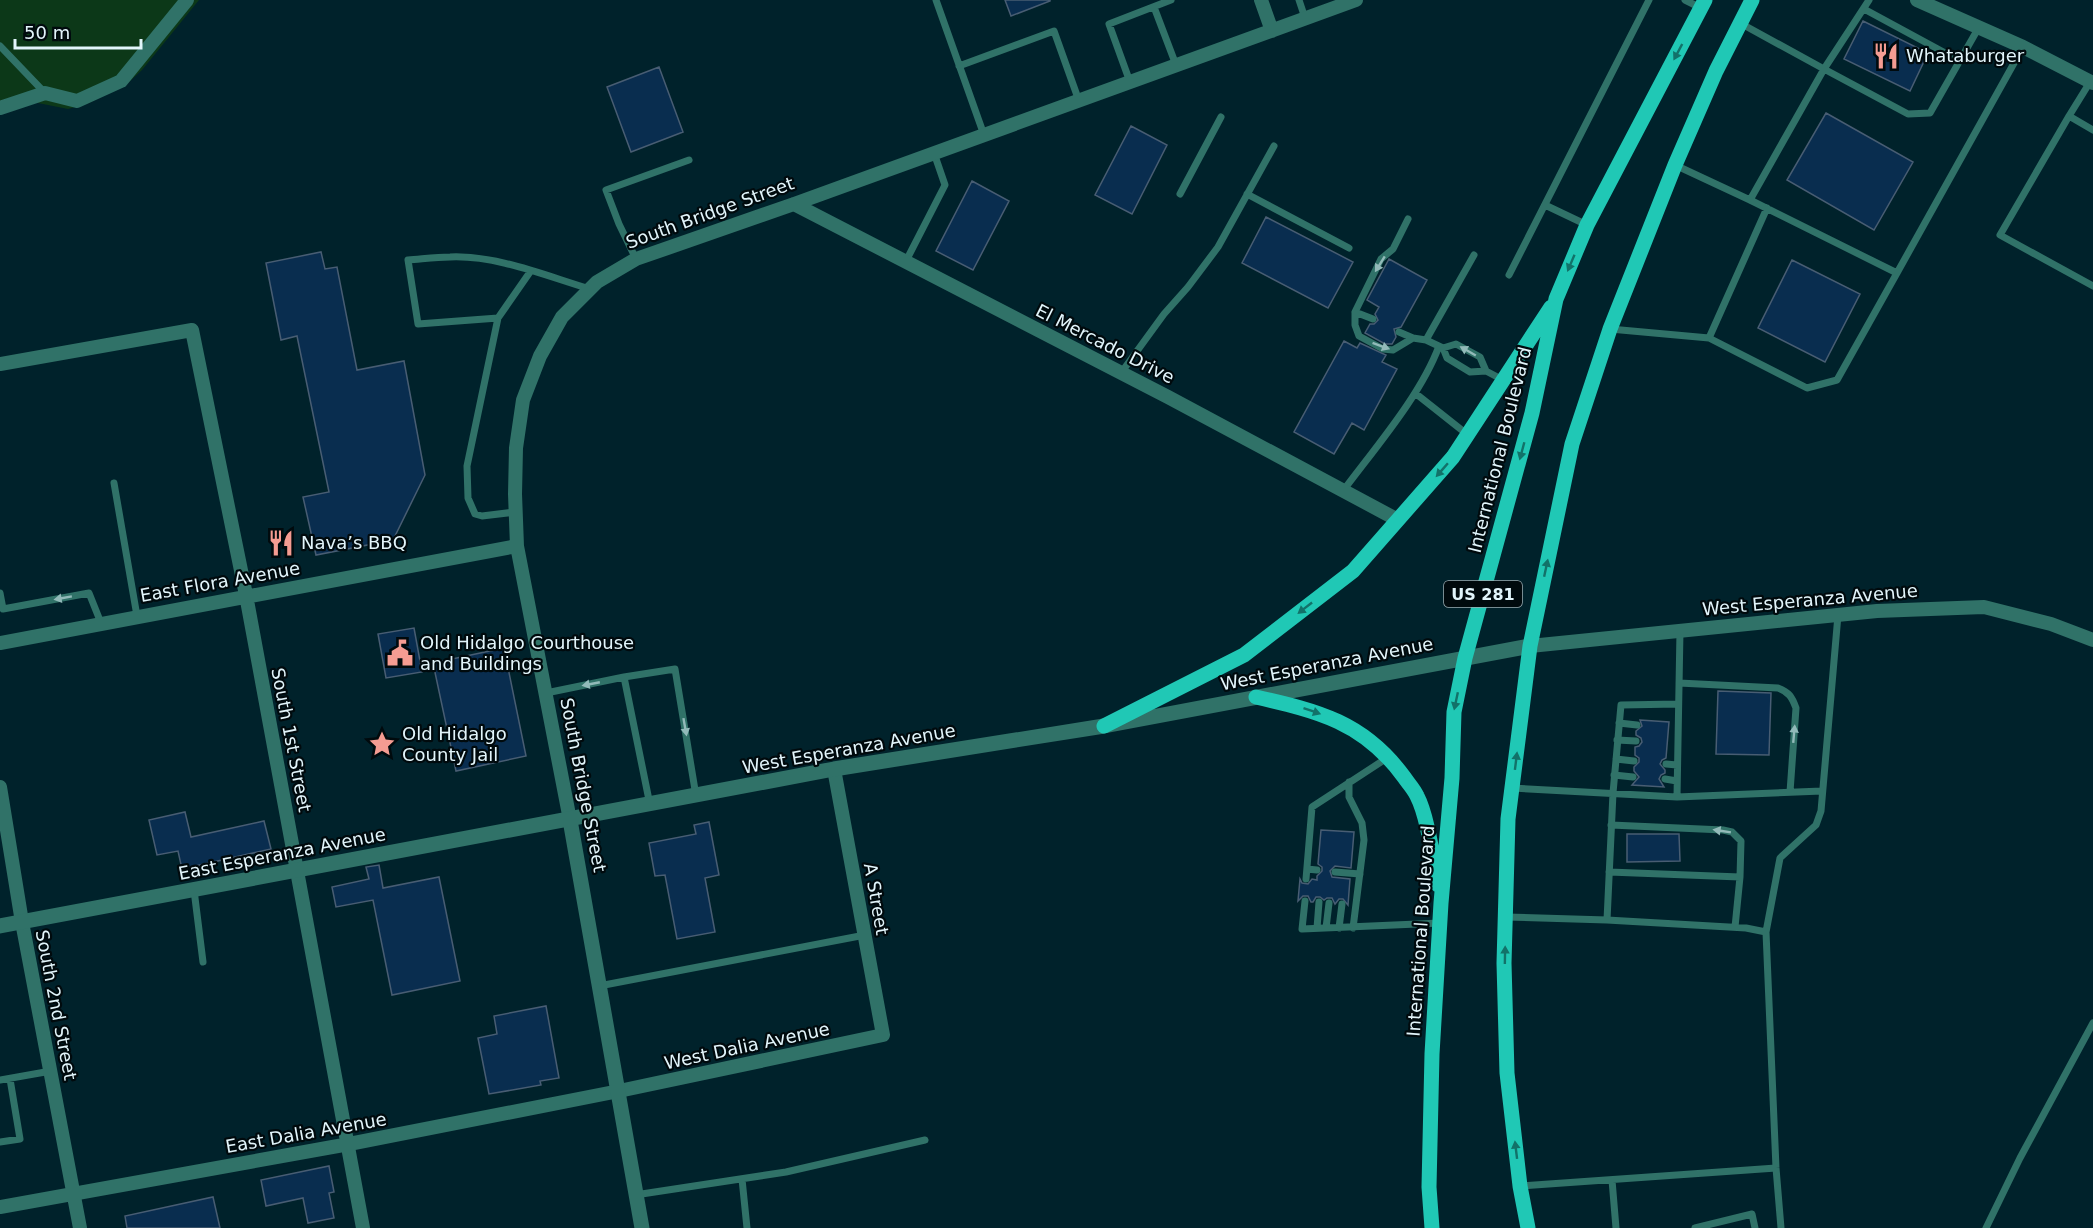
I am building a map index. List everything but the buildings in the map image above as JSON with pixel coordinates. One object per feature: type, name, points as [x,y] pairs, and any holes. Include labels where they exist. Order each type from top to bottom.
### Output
[{"type":"main road","name":"US 281","points":[[1528,1228],[1520,1186],[1507,1073],[1504,963],[1508,819],[1530,646],[1572,444],[1610,329],[1675,165],[1716,71],[1752,0]]},
{"type":"main road","name":"International Boulevard","points":[[1432,1228],[1429,1187],[1432,1054],[1441,903],[1452,778],[1454,712],[1465,658],[1532,414],[1556,299],[1587,225],[1703,4]]},
{"type":"main road","points":[[1104,726],[1244,655],[1353,571],[1453,457],[1556,299]]},
{"type":"main road","points":[[1256,697],[1311,710],[1351,727],[1389,757],[1417,796],[1428,835],[1441,903]]},
{"type":"street","points":[[0,108],[45,93],[77,101],[121,81],[187,0]]},
{"type":"street","points":[[1261,0],[1272,31]]},
{"type":"street","name":"South Bridge Street","points":[[642,1228],[570,820],[517,546],[516,448],[523,400],[540,356],[562,317],[597,282],[636,259],[1356,0]]},
{"type":"street","points":[[1917,0],[2092,80]]},
{"type":"street","name":"El Mercado Drive","points":[[794,204],[1121,373],[1398,520]]},
{"type":"street","name":"South 1st Street","points":[[0,364],[192,330],[246,596],[363,1228]]},
{"type":"street","name":"East Flora Avenue","points":[[0,643],[517,546]]},
{"type":"street","name":"West Esperanza Avenue","points":[[570,820],[834,769],[1104,726],[1530,646],[1877,611],[1984,607],[2051,624],[2093,639]]},
{"type":"street","name":"A Street","points":[[834,769],[883,1035]]},
{"type":"street","name":"South 2nd Street","points":[[0,787],[22,922],[80,1228]]},
{"type":"street","name":"East Esperanza Avenue","points":[[0,926],[570,820]]},
{"type":"street","name":"West Dalia Avenue","points":[[619,1091],[883,1035]]},
{"type":"street","name":"East Dalia Avenue","points":[[0,1207],[349,1144],[619,1091]]},
{"type":"lane","points":[[936,0],[984,135]]},
{"type":"lane","points":[[1130,82],[1109,24],[1171,0]]},
{"type":"lane","points":[[1299,0],[1305,18]]},
{"type":"lane","points":[[1509,275],[1649,0]]},
{"type":"lane","points":[[1685,0],[1703,4]]},
{"type":"lane","points":[[1750,200],[1824,69],[1869,0]]},
{"type":"lane","points":[[1154,7],[1176,65]]},
{"type":"lane","points":[[1864,9],[1960,61]]},
{"type":"lane","points":[[1740,23],[1908,114],[1929,113],[1979,27]]},
{"type":"lane","points":[[959,66],[1054,31],[1079,100]]},
{"type":"lane","points":[[0,46],[45,93]]},
{"type":"lane","points":[[1610,329],[1709,338],[1807,388],[1837,380],[2023,47]]},
{"type":"lane","points":[[2092,80],[2000,235],[2093,286]]},
{"type":"lane","points":[[2069,116],[2093,130]]},
{"type":"lane","points":[[1180,194],[1221,117]]},
{"type":"lane","points":[[1121,373],[1164,314],[1218,247],[1274,146]]},
{"type":"lane","points":[[906,261],[945,185],[934,153]]},
{"type":"lane","points":[[636,259],[606,190],[689,160]]},
{"type":"lane","points":[[1675,165],[1896,273]]},
{"type":"lane","points":[[1247,194],[1348,248]]},
{"type":"lane","points":[[1545,205],[1587,225]]},
{"type":"lane","points":[[1709,338],[1767,208]]},
{"type":"lane","points":[[1408,219],[1393,249],[1382,259],[1355,312],[1355,325],[1359,336],[1383,349],[1393,350],[1413,338]]},
{"type":"lane","points":[[1426,340],[1474,255]]},
{"type":"lane","points":[[498,318],[418,324],[408,260],[452,256],[483,260],[590,289]]},
{"type":"lane","points":[[515,512],[482,516],[475,514],[468,498],[467,466],[498,318],[530,272]]},
{"type":"lane","points":[[1355,312],[1372,319]]},
{"type":"lane","points":[[1399,332],[1441,347],[1456,344],[1479,357],[1486,371]]},
{"type":"lane","points":[[1441,347],[1447,358],[1470,372],[1486,371],[1503,380]]},
{"type":"lane","points":[[1343,490],[1415,393],[1441,347]]},
{"type":"lane","points":[[1415,393],[1468,435]]},
{"type":"lane","points":[[114,483],[137,616]]},
{"type":"lane","points":[[0,593],[3,609],[89,593],[101,623]]},
{"type":"lane","points":[[1781,1228],[1776,1168],[1766,932],[1780,858],[1816,825],[1821,811],[1838,615]]},
{"type":"lane","points":[[1677,797],[1680,631]]},
{"type":"lane","points":[[546,693],[675,669],[696,796]]},
{"type":"lane","points":[[624,677],[650,805]]},
{"type":"lane","points":[[1679,683],[1778,688],[1787,691],[1797,708],[1790,792]]},
{"type":"lane","points":[[1608,920],[1614,775],[1621,705],[1678,704]]},
{"type":"lane","points":[[1619,723],[1637,725]]},
{"type":"lane","points":[[1668,727],[1678,728]]},
{"type":"lane","points":[[1617,740],[1635,741]]},
{"type":"lane","points":[[1667,744],[1678,744]]},
{"type":"lane","points":[[1306,879],[1312,807],[1389,757]]},
{"type":"lane","points":[[1616,759],[1634,761]]},
{"type":"lane","points":[[1666,764],[1677,765]]},
{"type":"lane","points":[[1614,775],[1633,777]]},
{"type":"lane","points":[[1665,779],[1677,781]]},
{"type":"lane","points":[[1349,782],[1349,797],[1362,823],[1364,840],[1353,928]]},
{"type":"lane","points":[[1512,788],[1677,797],[1822,791]]},
{"type":"lane","points":[[1611,825],[1732,832],[1741,841],[1735,927]]},
{"type":"lane","points":[[1307,869],[1317,870]]},
{"type":"lane","points":[[1335,872],[1360,874]]},
{"type":"lane","points":[[1609,872],[1740,877]]},
{"type":"lane","points":[[1344,883],[1345,873]]},
{"type":"lane","points":[[194,890],[203,962]]},
{"type":"lane","points":[[1305,901],[1302,929],[1440,923]]},
{"type":"lane","points":[[1317,928],[1319,902]]},
{"type":"lane","points":[[1326,928],[1329,903]]},
{"type":"lane","points":[[1339,928],[1342,904]]},
{"type":"lane","points":[[1506,917],[1735,927],[1766,932]]},
{"type":"lane","points":[[599,986],[865,935]]},
{"type":"lane","points":[[1986,1228],[2020,1158],[2093,1023]]},
{"type":"lane","points":[[0,1080],[51,1071]]},
{"type":"lane","points":[[0,1142],[20,1139],[10,1078]]},
{"type":"lane","points":[[635,1195],[786,1172],[925,1140]]},
{"type":"lane","points":[[1520,1186],[1776,1168]]},
{"type":"lane","points":[[742,1179],[747,1228]]},
{"type":"lane","points":[[1612,1180],[1616,1228]]},
{"type":"lane","points":[[1695,1228],[1752,1214],[1755,1228]]},
{"type":"green space","points":[[0,0],[199,0],[142,70],[128,83],[89,103],[68,109],[33,102],[0,102]]},
{"type":"place","name":"Whataburger","points":[[1886,56]]},
{"type":"place","name":"Nava’s BBQ","points":[[281,543]]},
{"type":"place","name":"Old Hidalgo Courthouse and Buildings","points":[[400,653]]},
{"type":"place","name":"Old Hidalgo County Jail","points":[[382,744]]}]
